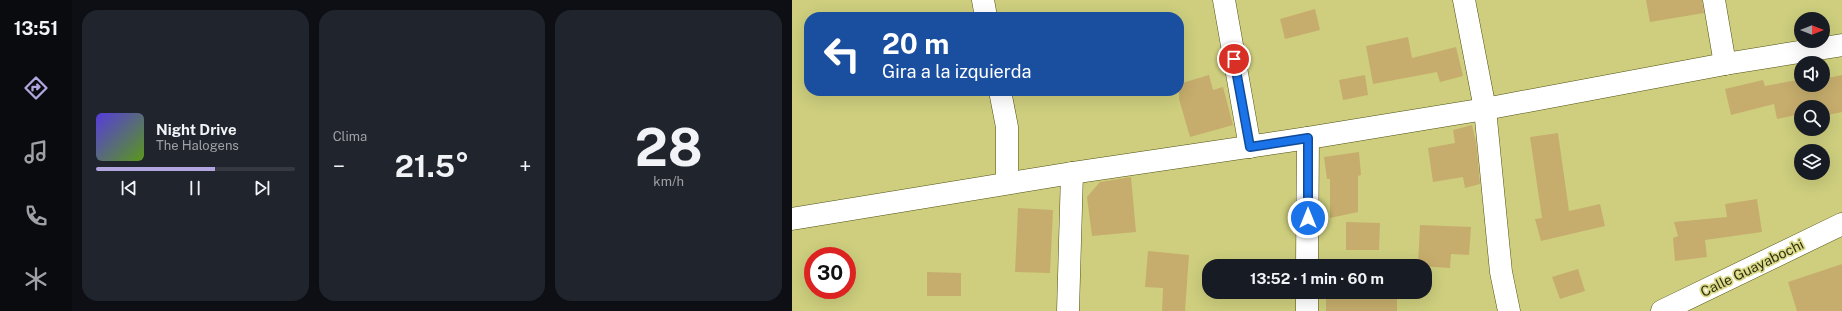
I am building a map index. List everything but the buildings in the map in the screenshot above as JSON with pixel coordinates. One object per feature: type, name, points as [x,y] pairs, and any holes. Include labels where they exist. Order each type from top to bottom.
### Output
[{"type":"street","points":[[982,0],[985,12]]},
{"type":"street","points":[[1224,0],[1250,147]]},
{"type":"street","points":[[1464,0],[1485,109],[1501,272],[1509,311]]},
{"type":"street","points":[[1714,0],[1725,64]]},
{"type":"street","points":[[792,219],[1007,183],[1250,147],[1485,109],[1725,64],[1842,45]]},
{"type":"street","points":[[1001,96],[1007,127],[1007,183]]},
{"type":"street","points":[[1307,259],[1308,138]]},
{"type":"street","points":[[1068,311],[1072,173]]},
{"type":"street","name":"Calle Guayabochi","points":[[1662,311],[1842,224]]},
{"type":"street","points":[[1307,299],[1307,311]]},
{"type":"route","points":[[1234,59],[1250,147],[1308,138],[1308,218]]}]
